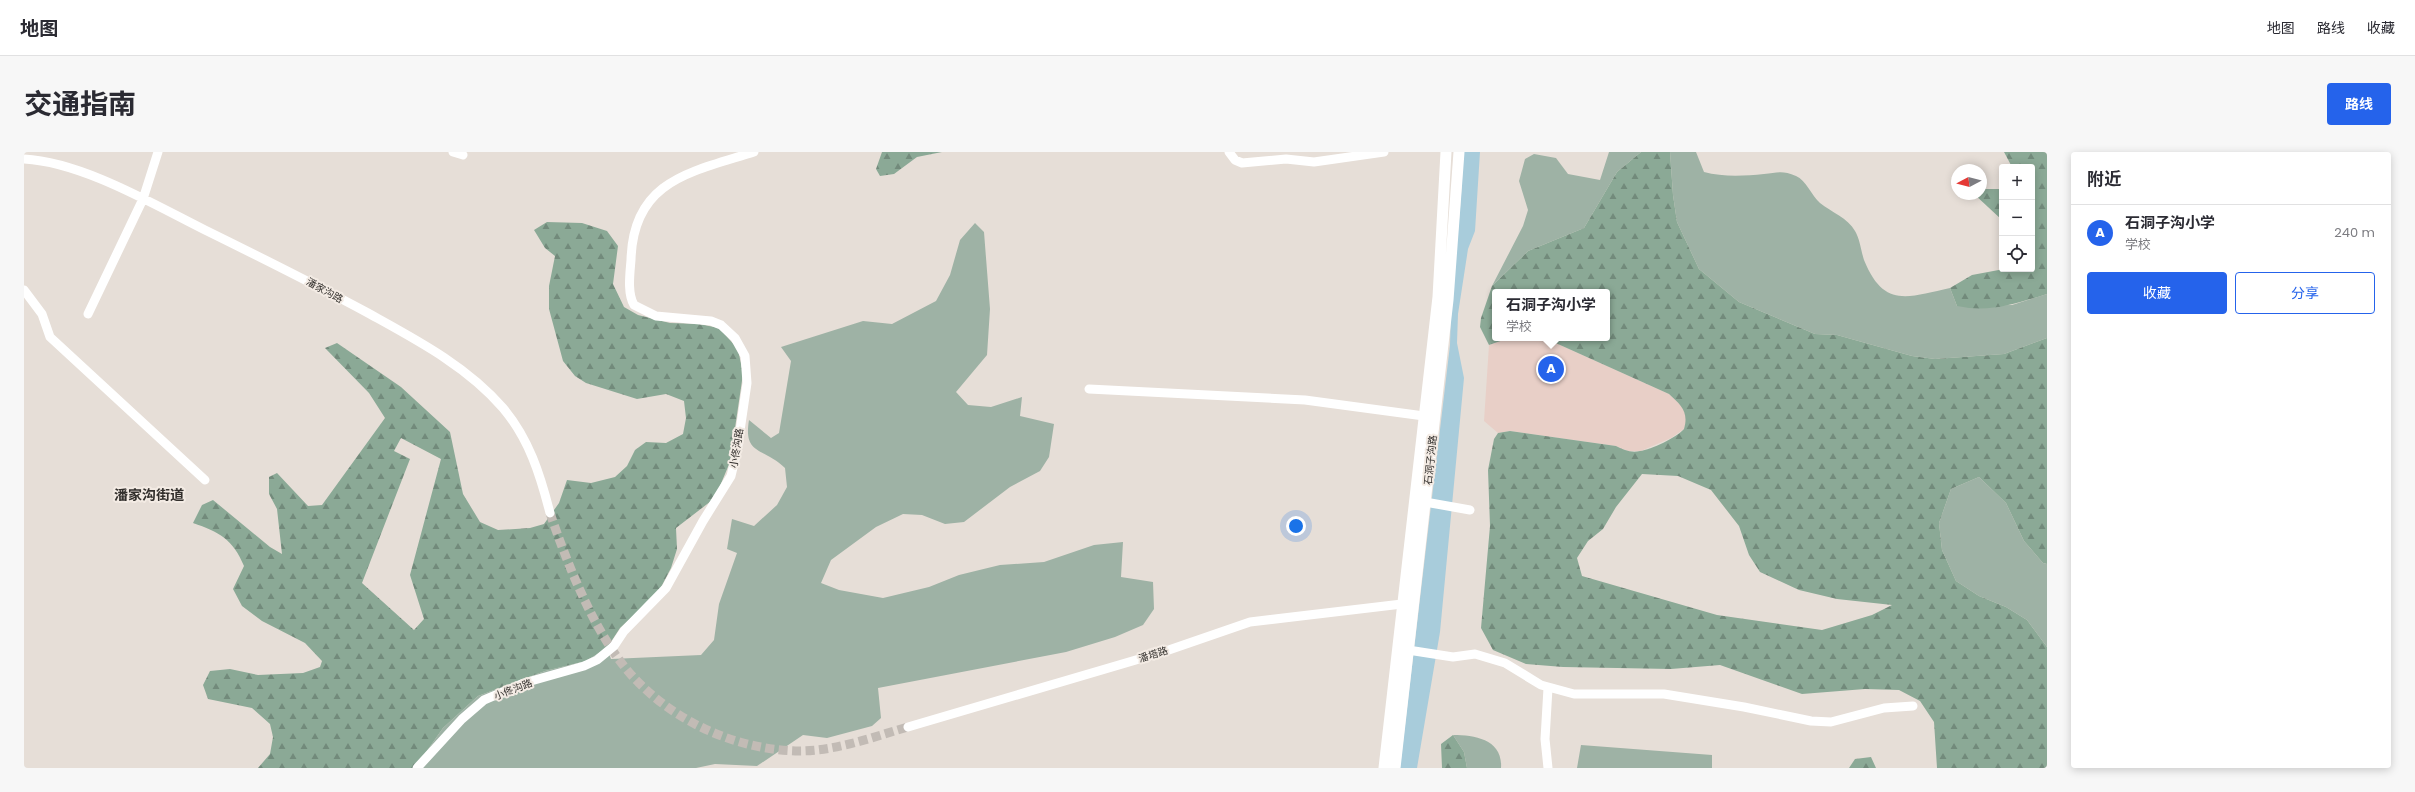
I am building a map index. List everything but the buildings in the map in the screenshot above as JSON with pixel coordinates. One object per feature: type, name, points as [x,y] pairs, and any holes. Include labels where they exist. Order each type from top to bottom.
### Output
[{"type":"main road","name":"石洞子沟路","points":[[1384,768],[1438,297],[1446,152]]},
{"type":"main road","name":"石洞子沟路","points":[[1396,768],[1411,650],[1448,300],[1458,152]]},
{"type":"street","points":[[88,314],[143,199],[158,152]]},
{"type":"street","points":[[453,152],[464,155]]},
{"type":"street","name":"小佟沟路","points":[[417,768],[462,719],[484,700],[524,683],[584,666],[597,660],[614,646],[624,630],[666,588],[703,520],[731,476],[737,452],[747,383],[745,356],[734,338],[721,325],[711,321],[656,316],[634,305],[630,283],[631,244],[642,209],[675,179],[703,166],[754,152]]},
{"type":"street","points":[[1229,152],[1235,160],[1242,163],[1286,160],[1314,162],[1384,152]]},
{"type":"street","name":"潘家沟路","points":[[24,159],[35,159],[77,170],[143,199],[298,275],[426,345],[480,386],[503,408],[535,459],[550,513]]},
{"type":"street","points":[[24,290],[42,314],[50,337],[205,480]]},
{"type":"street","points":[[1089,389],[1305,400],[1424,416]]},
{"type":"street","points":[[1427,503],[1470,510]]},
{"type":"street","name":"潘塔路","points":[[908,727],[1163,652],[1250,622],[1402,604]]},
{"type":"street","points":[[1411,650],[1453,657],[1475,654],[1505,663],[1548,688],[1574,694],[1664,694],[1744,707],[1811,721],[1831,722],[1884,708],[1913,706]]},
{"type":"street","points":[[1548,688],[1544,739],[1548,768]]},
{"type":"shaded area","points":[[1500,341],[1551,341],[1669,394],[1683,407],[1687,419],[1684,429],[1671,438],[1641,451],[1628,451],[1616,446],[1510,431],[1498,433],[1484,421],[1489,345]]},
{"type":"green space","points":[[882,152],[942,152],[917,157],[894,174],[880,176],[876,169]]},
{"type":"green space","points":[[1609,152],[1641,152],[1617,172],[1584,228],[1528,251],[1492,286],[1523,226],[1528,210],[1519,181],[1525,159],[1534,154],[1556,158],[1568,174],[1600,180]]},
{"type":"green space","points":[[1641,152],[1670,152],[1673,195],[1677,222],[1699,269],[1739,302],[1815,334],[1837,335],[1912,356],[1935,359],[2004,354],[2047,338],[2047,564],[2043,563],[2024,541],[2006,503],[1979,477],[1951,489],[1939,523],[1942,550],[1956,581],[1979,596],[2006,607],[2027,620],[2047,647],[2047,768],[1937,768],[1934,722],[1920,701],[1899,690],[1865,689],[1802,694],[1720,665],[1671,669],[1563,667],[1526,664],[1493,650],[1481,628],[1490,526],[1488,470],[1494,439],[1498,433],[1510,431],[1616,446],[1625,450],[1637,452],[1657,446],[1676,436],[1684,429],[1685,413],[1680,405],[1669,394],[1551,341],[1610,341],[1610,289],[1492,289],[1492,341],[1500,341],[1489,345],[1480,327],[1481,318],[1492,286],[1528,251],[1584,228],[1617,172]],"holes":[[[1642,474],[1678,476],[1711,490],[1739,526],[1749,555],[1760,572],[1799,590],[1837,599],[1892,605],[1872,615],[1822,630],[1717,615],[1582,576],[1577,558],[1588,541],[1603,529],[1616,507]]]},
{"type":"green space","points":[[1670,152],[1696,152],[1704,172],[1711,174],[1741,176],[1783,172],[1800,178],[1820,203],[1852,226],[1858,238],[1864,260],[1872,276],[1880,286],[1889,293],[1899,296],[1910,296],[1950,288],[1957,306],[2012,305],[2047,294],[2047,338],[2004,354],[1935,359],[1912,356],[1837,335],[1815,334],[1739,302],[1699,269],[1677,222],[1673,195]]},
{"type":"green space","points":[[2004,152],[2047,152],[2047,294],[2013,304],[1992,308],[1969,308],[1957,306],[1950,288],[1972,275],[1999,270],[1999,272],[2035,272],[2035,164],[2010,164]]},
{"type":"green space","points":[[1987,189],[1999,189],[1999,217],[1980,200],[1987,200]]},
{"type":"green space","points":[[547,222],[582,223],[607,231],[618,246],[613,284],[624,307],[638,315],[670,323],[699,324],[719,328],[738,349],[743,374],[730,462],[715,498],[676,528],[677,549],[671,568],[658,593],[620,628],[607,648],[586,661],[545,671],[478,696],[443,728],[415,768],[258,768],[270,754],[273,737],[270,724],[252,708],[208,699],[203,685],[210,671],[230,669],[258,675],[303,673],[320,667],[322,661],[305,643],[262,621],[242,606],[233,589],[244,566],[240,557],[230,543],[218,533],[193,523],[202,505],[213,500],[270,547],[282,554],[277,509],[269,494],[269,477],[277,473],[308,506],[322,505],[385,418],[369,393],[325,348],[337,343],[401,387],[450,432],[463,494],[480,522],[498,530],[530,528],[544,524],[559,503],[567,480],[591,483],[615,477],[627,466],[635,450],[646,442],[666,443],[683,434],[686,418],[684,401],[666,394],[637,399],[586,383],[575,376],[563,361],[549,309],[549,286],[555,256],[545,248],[534,230]],"holes":[[[401,438],[441,459],[410,575],[424,619],[414,630],[362,583],[410,459],[394,451]]]},
{"type":"green space","points":[[975,223],[984,232],[990,309],[987,355],[956,392],[968,405],[991,407],[1022,397],[1020,416],[1054,424],[1049,457],[1040,471],[1010,487],[964,522],[945,524],[922,515],[903,514],[876,527],[831,560],[821,583],[839,590],[883,598],[929,587],[959,575],[1000,565],[1044,562],[1094,545],[1123,542],[1121,577],[1153,582],[1154,609],[1143,625],[1115,637],[1066,652],[878,688],[881,718],[872,726],[827,738],[803,735],[757,766],[715,764],[696,768],[415,768],[443,728],[478,696],[545,671],[586,661],[607,648],[611,659],[701,655],[714,640],[719,604],[737,553],[727,549],[732,519],[754,526],[777,505],[787,487],[785,468],[777,461],[757,450],[749,440],[748,432],[749,420],[771,438],[779,433],[791,361],[781,347],[863,321],[892,324],[936,301],[950,275],[960,240]]},
{"type":"green space","points":[[1979,477],[2006,503],[2024,541],[2043,563],[2047,564],[2047,647],[2027,620],[2006,607],[1979,596],[1956,581],[1942,550],[1939,523],[1951,489]]},
{"type":"green space","points":[[1453,735],[1479,738],[1493,745],[1498,751],[1501,768],[1467,768],[1464,752]]},
{"type":"green space","points":[[1453,735],[1464,752],[1467,768],[1442,768],[1441,744]]},
{"type":"green space","points":[[1581,745],[1712,755],[1712,768],[1577,768]]},
{"type":"green space","points":[[1871,757],[1876,768],[1849,768],[1855,759]]},
{"type":"water","points":[[1463,152],[1480,152],[1475,231],[1468,249],[1458,314],[1457,343],[1464,378],[1440,632],[1417,768],[1400,768],[1450,345],[1452,297],[1461,200]]},
{"type":"tunnel","points":[[550,513],[575,580],[610,647],[639,683],[673,711],[693,723],[734,740],[755,746],[777,750],[799,751],[827,749],[841,746],[908,727]]},
{"type":"place","name":"石洞子沟小学","points":[[1551,369]]},
{"type":"district","name":"潘家沟街道","points":[[149,495]]}]
